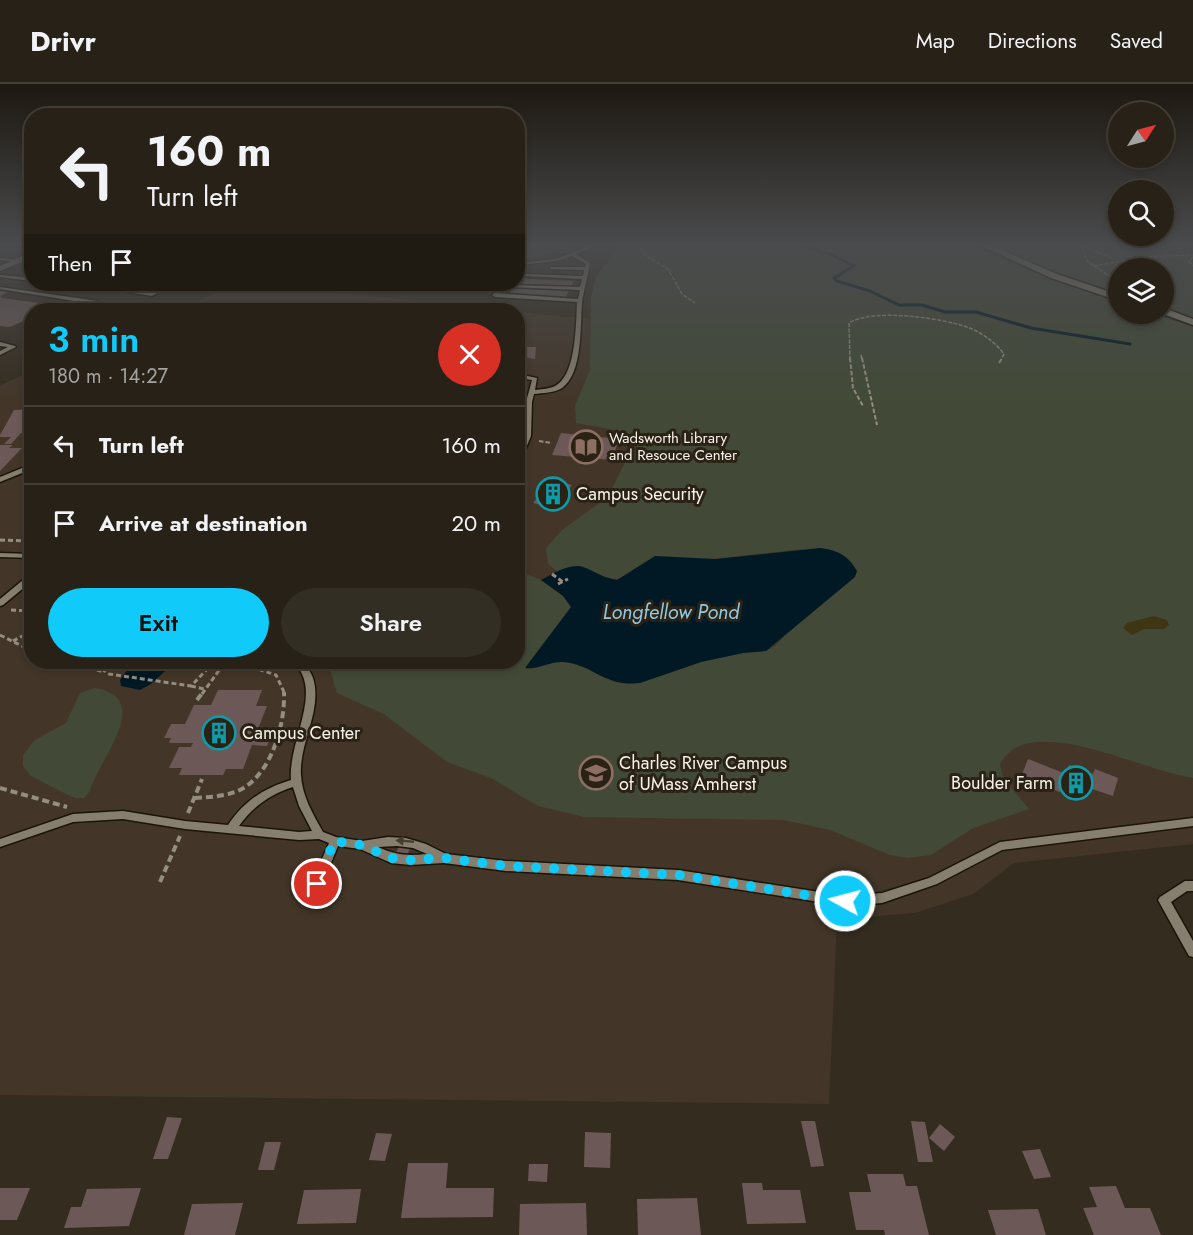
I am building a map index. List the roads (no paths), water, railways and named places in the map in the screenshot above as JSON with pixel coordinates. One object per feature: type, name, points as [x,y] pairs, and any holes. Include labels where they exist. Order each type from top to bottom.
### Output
[{"type":"main road","points":[[1174,315],[1193,322]]},
{"type":"lane","points":[[63,298],[98,303]]},
{"type":"lane","points":[[532,392],[553,389],[567,380],[575,354],[580,300],[541,298]]},
{"type":"lane","points":[[0,344],[13,347],[0,353]]},
{"type":"lane","points":[[525,378],[535,380],[529,402],[528,436],[525,443]]},
{"type":"lane","points":[[0,480],[24,470]]},
{"type":"lane","points":[[0,555],[24,556]]},
{"type":"lane","points":[[0,603],[24,584]]},
{"type":"lane","points":[[304,669],[309,676],[312,694],[296,757],[297,782],[303,806],[319,835]]},
{"type":"lane","points":[[231,829],[242,812],[261,796],[297,782]]},
{"type":"lane","points":[[0,843],[60,820],[79,816],[123,815],[299,836],[319,835],[334,841],[361,845],[391,858],[410,860],[444,858],[506,866],[678,875],[845,901],[882,898],[933,881],[1000,846],[1193,822]]},
{"type":"lane","points":[[361,845],[396,840],[415,842],[444,858]]},
{"type":"lane","points":[[309,902],[334,841]]},
{"type":"lane","points":[[1193,886],[1185,886],[1164,900],[1193,952]]},
{"type":"water","name":"Longfellow Pond","points":[[820,548],[832,550],[846,557],[857,571],[855,577],[766,651],[743,653],[701,662],[640,683],[616,682],[583,667],[563,662],[525,668],[571,607],[563,596],[541,580],[563,569],[581,566],[617,580],[655,556],[716,559]]},
{"type":"water","points":[[128,669],[167,669],[151,684],[140,690],[121,686],[120,680]]},
{"type":"waterway","points":[[884,298],[899,305],[922,305],[945,312],[976,312],[1031,328],[1130,344]]},
{"type":"place","name":"Wadsworth Library and Resouce Center","points":[[586,447]]},
{"type":"place","name":"Campus Security","points":[[553,494]]},
{"type":"place","name":"Campus Center","points":[[219,733]]},
{"type":"place","name":"Charles River Campus of UMass Amherst","points":[[596,773]]},
{"type":"place","name":"Boulder Farm","points":[[1076,783]]}]
